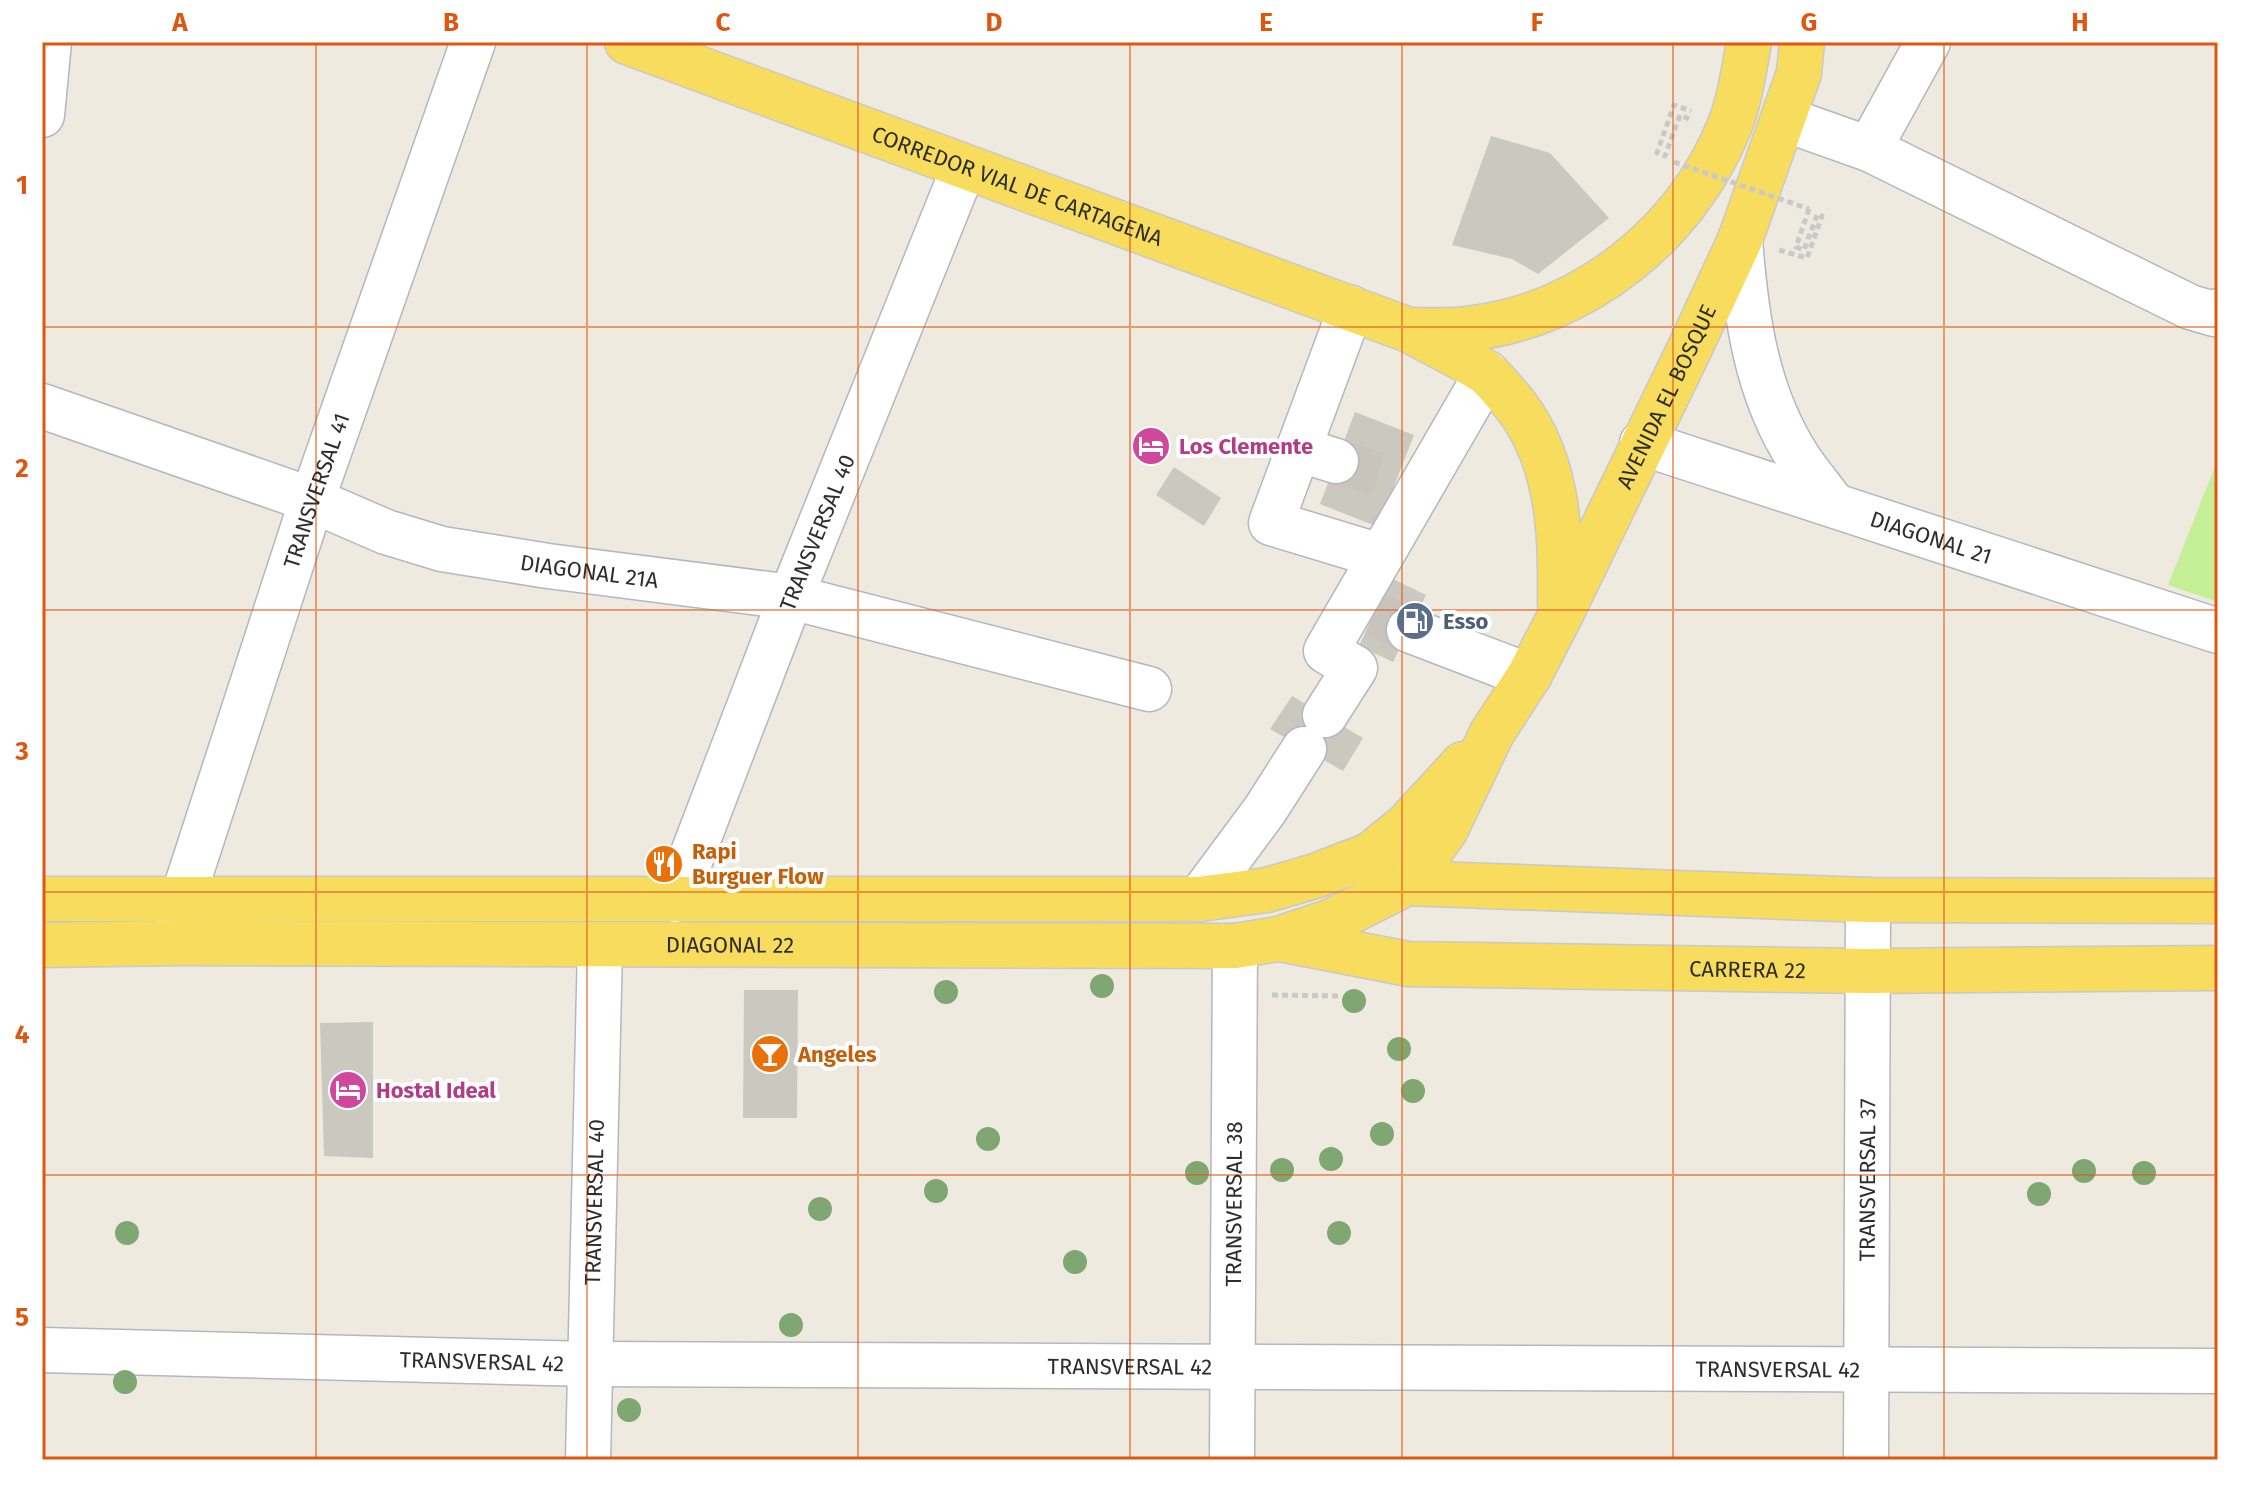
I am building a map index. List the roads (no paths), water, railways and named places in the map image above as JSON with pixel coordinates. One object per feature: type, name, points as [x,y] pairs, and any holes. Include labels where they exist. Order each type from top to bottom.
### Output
[{"type":"main road","name":"CORREDOR VIAL DE CARTAGENA","points":[[627,42],[1409,330]]},
{"type":"main road","points":[[1409,330],[1467,329],[1524,317],[1578,295],[1627,264],[1670,224],[1705,177],[1730,124],[1743,81],[1749,42]]},
{"type":"main road","name":"AVENIDA EL BOSQUE","points":[[1407,883],[1445,831],[1492,733],[1529,676],[1689,350],[1740,240],[1799,73],[1802,42]]},
{"type":"main road","points":[[1409,330],[1487,373],[1521,410],[1547,462],[1557,506],[1561,555],[1560,616]]},
{"type":"main road","name":"AVENIDA EL BOSQUE","points":[[1199,899],[1267,890],[1370,855],[1407,825],[1492,733]]},
{"type":"main road","points":[[1407,883],[1868,900],[2218,901]]},
{"type":"main road","name":"DIAGONAL 22","points":[[42,945],[1235,946],[1278,939],[1332,921],[1407,883]]},
{"type":"main road","name":"DIAGONAL 22","points":[[42,899],[1199,899]]},
{"type":"main road","points":[[856,900],[858,946]]},
{"type":"main road","name":"CARRERA 22","points":[[1278,939],[1408,964],[1868,971],[2218,968]]},
{"type":"street","points":[[42,115],[49,42]]},
{"type":"street","name":"TRANSVERSAL 41","points":[[178,943],[182,900],[312,500],[473,42]]},
{"type":"street","points":[[1869,149],[1928,42]]},
{"type":"street","points":[[1784,119],[1869,149],[2190,307],[2216,312]]},
{"type":"street","name":"TRANSVERSAL 40","points":[[675,900],[791,597],[964,167]]},
{"type":"street","points":[[1740,240],[1754,353],[1772,407],[1798,458],[1832,503]]},
{"type":"street","points":[[1351,308],[1317,455],[1271,523],[1380,556]]},
{"type":"street","points":[[1378,616],[1380,556],[1409,484],[1487,373]]},
{"type":"street","name":"DIAGONAL 21A","points":[[42,406],[312,500],[386,532],[442,549],[791,597],[1149,689]]},
{"type":"street","name":"DIAGONAL 21","points":[[1642,443],[2218,631]]},
{"type":"street","points":[[1378,616],[1529,676]]},
{"type":"street","points":[[1199,899],[1265,810],[1355,668],[1326,651],[1378,616]]},
{"type":"street","name":"TRANSVERSAL 37","points":[[1866,1460],[1868,900]]},
{"type":"street","name":"TRANSVERSAL 40","points":[[588,1460],[600,946]]},
{"type":"street","name":"TRANSVERSAL 38","points":[[1232,1460],[1235,946]]},
{"type":"street","name":"TRANSVERSAL 42","points":[[42,1350],[590,1364],[2218,1371]]},
{"type":"tunnel","points":[[1336,461],[1397,480]]},
{"type":"tunnel","points":[[1374,614],[1409,630]]},
{"type":"place","name":"Los Clemente","points":[[1151,446]]},
{"type":"place","name":"Esso","points":[[1415,621]]},
{"type":"place","name":"Rapi Burguer Flow","points":[[664,864]]},
{"type":"place","name":"Angeles","points":[[770,1054]]},
{"type":"place","name":"Hostal Ideal","points":[[348,1090]]}]
